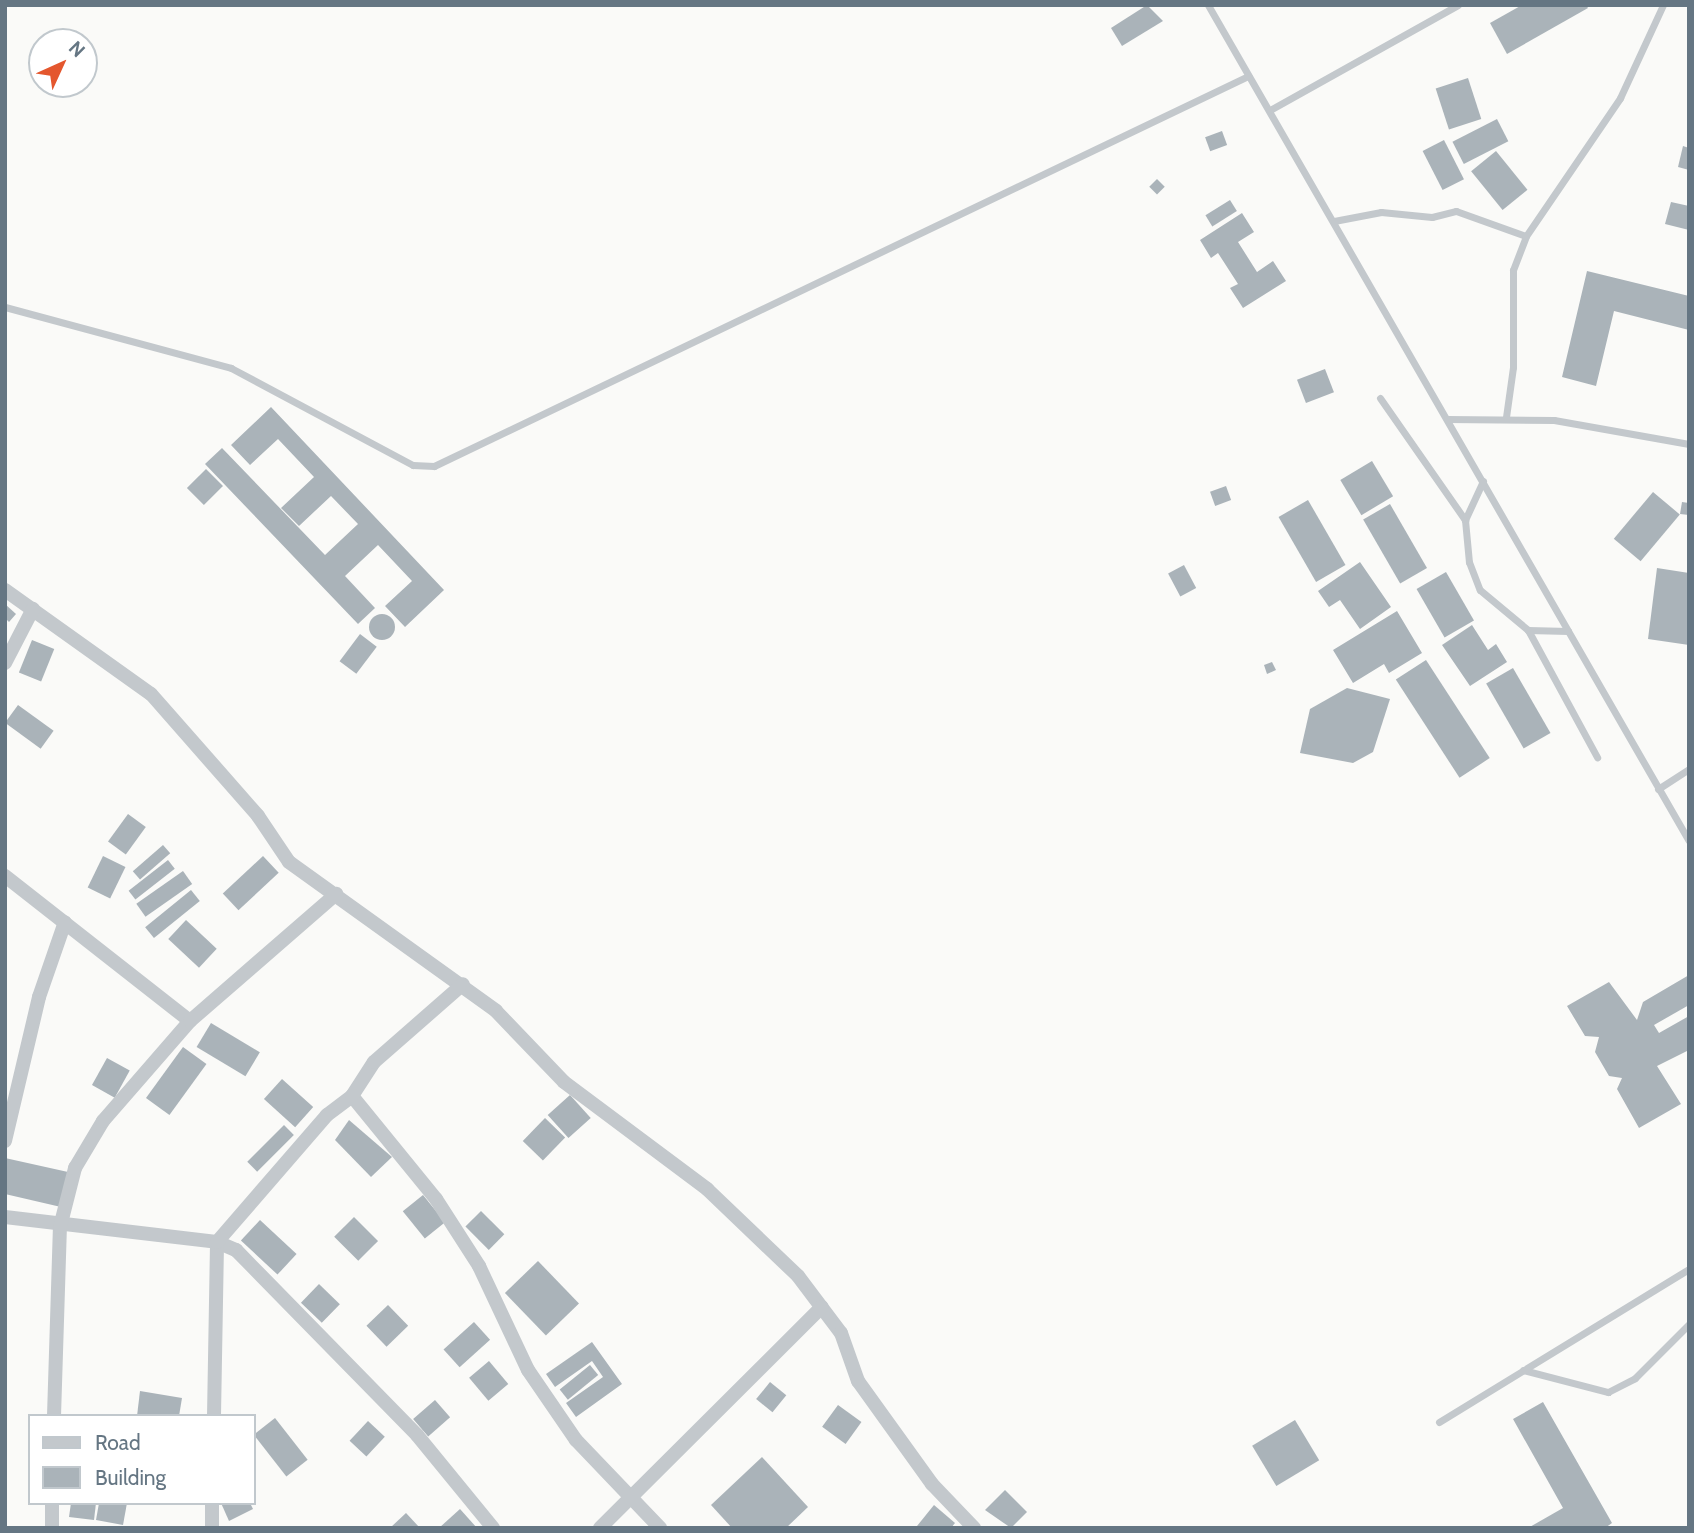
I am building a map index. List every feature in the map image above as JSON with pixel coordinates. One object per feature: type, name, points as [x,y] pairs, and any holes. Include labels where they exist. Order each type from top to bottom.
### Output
[{"type":"street","points":[[5,590],[151,694],[258,816],[289,862],[463,984],[602,1114],[708,1188],[822,1307],[841,1333],[858,1381],[932,1484],[974,1528]]},
{"type":"street","points":[[5,663],[33,610]]},
{"type":"street","points":[[5,876],[190,1021]]},
{"type":"street","points":[[54,1414],[60,1227],[75,1168],[103,1121],[190,1021],[336,894]]},
{"type":"street","points":[[5,1141],[39,997],[65,922]]},
{"type":"street","points":[[214,1414],[217,1242],[327,1115],[352,1096],[374,1062],[463,984]]},
{"type":"street","points":[[352,1096],[407,1157],[443,1210],[479,1266],[528,1370],[576,1440],[660,1528]]},
{"type":"street","points":[[5,1217],[60,1227],[217,1242],[236,1251],[417,1435],[493,1528]]},
{"type":"street","points":[[600,1528],[822,1307]]},
{"type":"street","points":[[52,1505],[52,1528]]},
{"type":"street","points":[[212,1505],[212,1528]]},
{"type":"lane","points":[[1208,5],[1689,841]]},
{"type":"lane","points":[[1270,110],[1458,5]]},
{"type":"lane","points":[[1506,416],[1513,367],[1513,270],[1526,236],[1620,98],[1663,5]]},
{"type":"lane","points":[[5,307],[231,368],[413,465],[434,466],[1248,76]]},
{"type":"lane","points":[[1334,221],[1381,212],[1433,216],[1456,211],[1526,236]]},
{"type":"lane","points":[[1380,398],[1465,520],[1469,562],[1480,590],[1528,630],[1597,757]]},
{"type":"lane","points":[[1447,419],[1506,416],[1689,444]]},
{"type":"lane","points":[[1465,520],[1483,481]]},
{"type":"lane","points":[[1528,630],[1568,631]]},
{"type":"lane","points":[[1658,789],[1689,769]]},
{"type":"lane","points":[[1439,1422],[1689,1269]]},
{"type":"lane","points":[[1523,1370],[1608,1392],[1635,1378],[1689,1324]]},
{"type":"building","points":[[1147,5],[1163,21],[1122,46],[1111,28]]},
{"type":"building","points":[[1522,5],[1586,5],[1588,8],[1507,54],[1490,23]]},
{"type":"building","points":[[1468,78],[1481,119],[1449,129],[1436,89]]},
{"type":"building","points":[[1497,119],[1508,141],[1464,164],[1452,142]]},
{"type":"building","points":[[1222,131],[1227,145],[1210,151],[1205,137]]},
{"type":"building","points":[[1444,140],[1464,179],[1443,190],[1423,151]]},
{"type":"building","points":[[1683,146],[1689,148],[1689,170],[1678,167]]},
{"type":"building","points":[[1496,151],[1527,190],[1503,210],[1471,171]]},
{"type":"building","points":[[1157,179],[1165,187],[1157,195],[1149,187]]},
{"type":"building","points":[[1230,200],[1237,211],[1212,226],[1205,215]]},
{"type":"building","points":[[1671,202],[1689,206],[1689,230],[1665,224]]},
{"type":"building","points":[[1242,213],[1254,232],[1238,242],[1257,272],[1273,261],[1286,281],[1243,308],[1230,288],[1238,284],[1218,253],[1211,258],[1200,240]]},
{"type":"building","points":[[1587,271],[1689,296],[1689,330],[1614,311],[1596,386],[1562,377]]},
{"type":"building","points":[[1325,369],[1334,392],[1306,403],[1297,380]]},
{"type":"building","points":[[271,407],[444,590],[405,627],[385,606],[412,581],[378,545],[345,576],[375,608],[358,624],[205,464],[222,448],[325,555],[358,524],[331,496],[299,526],[281,508],[314,477],[278,439],[250,465],[231,445]]},
{"type":"building","points":[[1372,461],[1393,496],[1361,515],[1340,480]]},
{"type":"building","points":[[206,469],[223,486],[204,505],[187,488]]},
{"type":"building","points":[[1226,486],[1231,500],[1215,506],[1210,492]]},
{"type":"building","points":[[1653,492],[1680,514],[1641,561],[1614,539]]},
{"type":"building","points":[[1308,500],[1346,565],[1316,582],[1279,517]]},
{"type":"building","points":[[1682,502],[1689,503],[1689,515],[1680,514]]},
{"type":"building","points":[[1390,504],[1427,568],[1400,584],[1363,520]]},
{"type":"building","points":[[1360,562],[1391,607],[1360,629],[1340,600],[1329,607],[1318,591]]},
{"type":"building","points":[[1184,565],[1196,588],[1180,596],[1168,573]]},
{"type":"building","points":[[1657,568],[1689,573],[1689,645],[1648,639]]},
{"type":"building","points":[[1446,572],[1474,620],[1445,637],[1417,589]]},
{"type":"building","points":[[5,604],[16,614],[9,622],[5,618]]},
{"type":"building","points":[[1397,611],[1422,653],[1389,673],[1384,664],[1353,683],[1333,650]]},
{"type":"building","points":[[382,614],[392,617],[395,627],[392,637],[382,640],[372,637],[369,627],[372,617]]},
{"type":"building","points":[[1472,625],[1488,650],[1496,644],[1507,662],[1470,686],[1442,645]]},
{"type":"building","points":[[360,634],[377,647],[356,674],[340,661]]},
{"type":"building","points":[[32,640],[54,649],[41,681],[19,672]]},
{"type":"building","points":[[1426,660],[1490,758],[1460,778],[1396,680]]},
{"type":"building","points":[[1272,662],[1276,670],[1267,674],[1264,665]]},
{"type":"building","points":[[1513,668],[1550,733],[1524,748],[1486,684]]},
{"type":"building","points":[[1347,688],[1390,699],[1373,752],[1353,763],[1300,753],[1310,709]]},
{"type":"building","points":[[18,705],[54,731],[41,749],[5,723]]},
{"type":"building","points":[[128,814],[146,827],[126,854],[108,842]]},
{"type":"building","points":[[163,845],[170,853],[140,880],[133,871]]},
{"type":"building","points":[[103,856],[125,867],[110,898],[88,887]]},
{"type":"building","points":[[263,856],[279,873],[238,910],[223,894]]},
{"type":"building","points":[[168,860],[175,869],[135,899],[129,891]]},
{"type":"building","points":[[183,871],[192,884],[145,917],[136,904]]},
{"type":"building","points":[[191,890],[200,901],[154,938],[145,927]]},
{"type":"building","points":[[186,920],[217,949],[199,968],[168,939]]},
{"type":"building","points":[[1689,975],[1689,1005],[1654,1025],[1659,1033],[1689,1016],[1689,1050],[1657,1066],[1681,1104],[1639,1128],[1617,1089],[1622,1078],[1609,1076],[1595,1052],[1599,1037],[1585,1036],[1567,1006],[1609,982],[1637,1020],[1643,1002]]},
{"type":"building","points":[[211,1023],[260,1052],[245,1076],[197,1047]]},
{"type":"building","points":[[183,1047],[206,1064],[169,1115],[146,1098]]},
{"type":"building","points":[[107,1058],[130,1071],[115,1098],[92,1085]]},
{"type":"building","points":[[282,1079],[313,1107],[295,1127],[264,1099]]},
{"type":"building","points":[[570,1095],[591,1118],[568,1138],[548,1115]]},
{"type":"building","points":[[545,1118],[565,1137],[543,1160],[523,1141]]},
{"type":"building","points":[[349,1120],[392,1157],[371,1177],[335,1140]]},
{"type":"building","points":[[284,1125],[294,1135],[257,1172],[247,1162]]},
{"type":"building","points":[[5,1158],[68,1172],[61,1207],[5,1194]]},
{"type":"building","points":[[423,1195],[445,1222],[425,1239],[403,1211]]},
{"type":"building","points":[[481,1211],[504,1234],[489,1250],[465,1227]]},
{"type":"building","points":[[354,1217],[378,1241],[358,1261],[334,1237]]},
{"type":"building","points":[[260,1220],[297,1254],[277,1275],[241,1240]]},
{"type":"building","points":[[538,1261],[579,1303],[546,1335],[505,1293]]},
{"type":"building","points":[[319,1284],[340,1304],[322,1323],[301,1303]]},
{"type":"building","points":[[388,1305],[408,1326],[387,1347],[366,1326]]},
{"type":"building","points":[[474,1322],[490,1340],[460,1367],[444,1349]]},
{"type":"building","points":[[592,1342],[622,1384],[576,1417],[566,1403],[603,1377],[592,1361],[555,1387],[546,1374]]},
{"type":"building","points":[[489,1361],[508,1384],[488,1401],[469,1378]]},
{"type":"building","points":[[590,1365],[598,1375],[568,1400],[560,1390]]},
{"type":"building","points":[[770,1382],[786,1395],[772,1412],[756,1399]]},
{"type":"building","points":[[140,1391],[182,1398],[179,1414],[137,1414]]},
{"type":"building","points":[[435,1400],[450,1417],[428,1436],[413,1419]]},
{"type":"building","points":[[1543,1402],[1612,1523],[1605,1528],[1528,1528],[1563,1508],[1513,1419]]},
{"type":"building","points":[[838,1405],[861,1422],[846,1444],[822,1427]]},
{"type":"building","points":[[275,1418],[308,1460],[286,1476],[256,1438],[256,1433]]},
{"type":"building","points":[[1295,1420],[1319,1460],[1276,1486],[1252,1446]]},
{"type":"building","points":[[368,1421],[385,1437],[366,1456],[350,1441]]},
{"type":"building","points":[[762,1457],[808,1507],[786,1528],[732,1528],[711,1505]]},
{"type":"building","points":[[1005,1490],[1027,1512],[1011,1528],[985,1510]]},
{"type":"building","points":[[71,1505],[96,1505],[94,1520],[69,1517]]},
{"type":"building","points":[[99,1505],[127,1505],[123,1525],[96,1520]]},
{"type":"building","points":[[222,1505],[251,1505],[253,1509],[229,1521]]},
{"type":"building","points":[[934,1505],[955,1523],[951,1528],[917,1526]]},
{"type":"building","points":[[460,1509],[477,1528],[439,1528]]},
{"type":"building","points":[[406,1513],[420,1528],[390,1528]]}]
